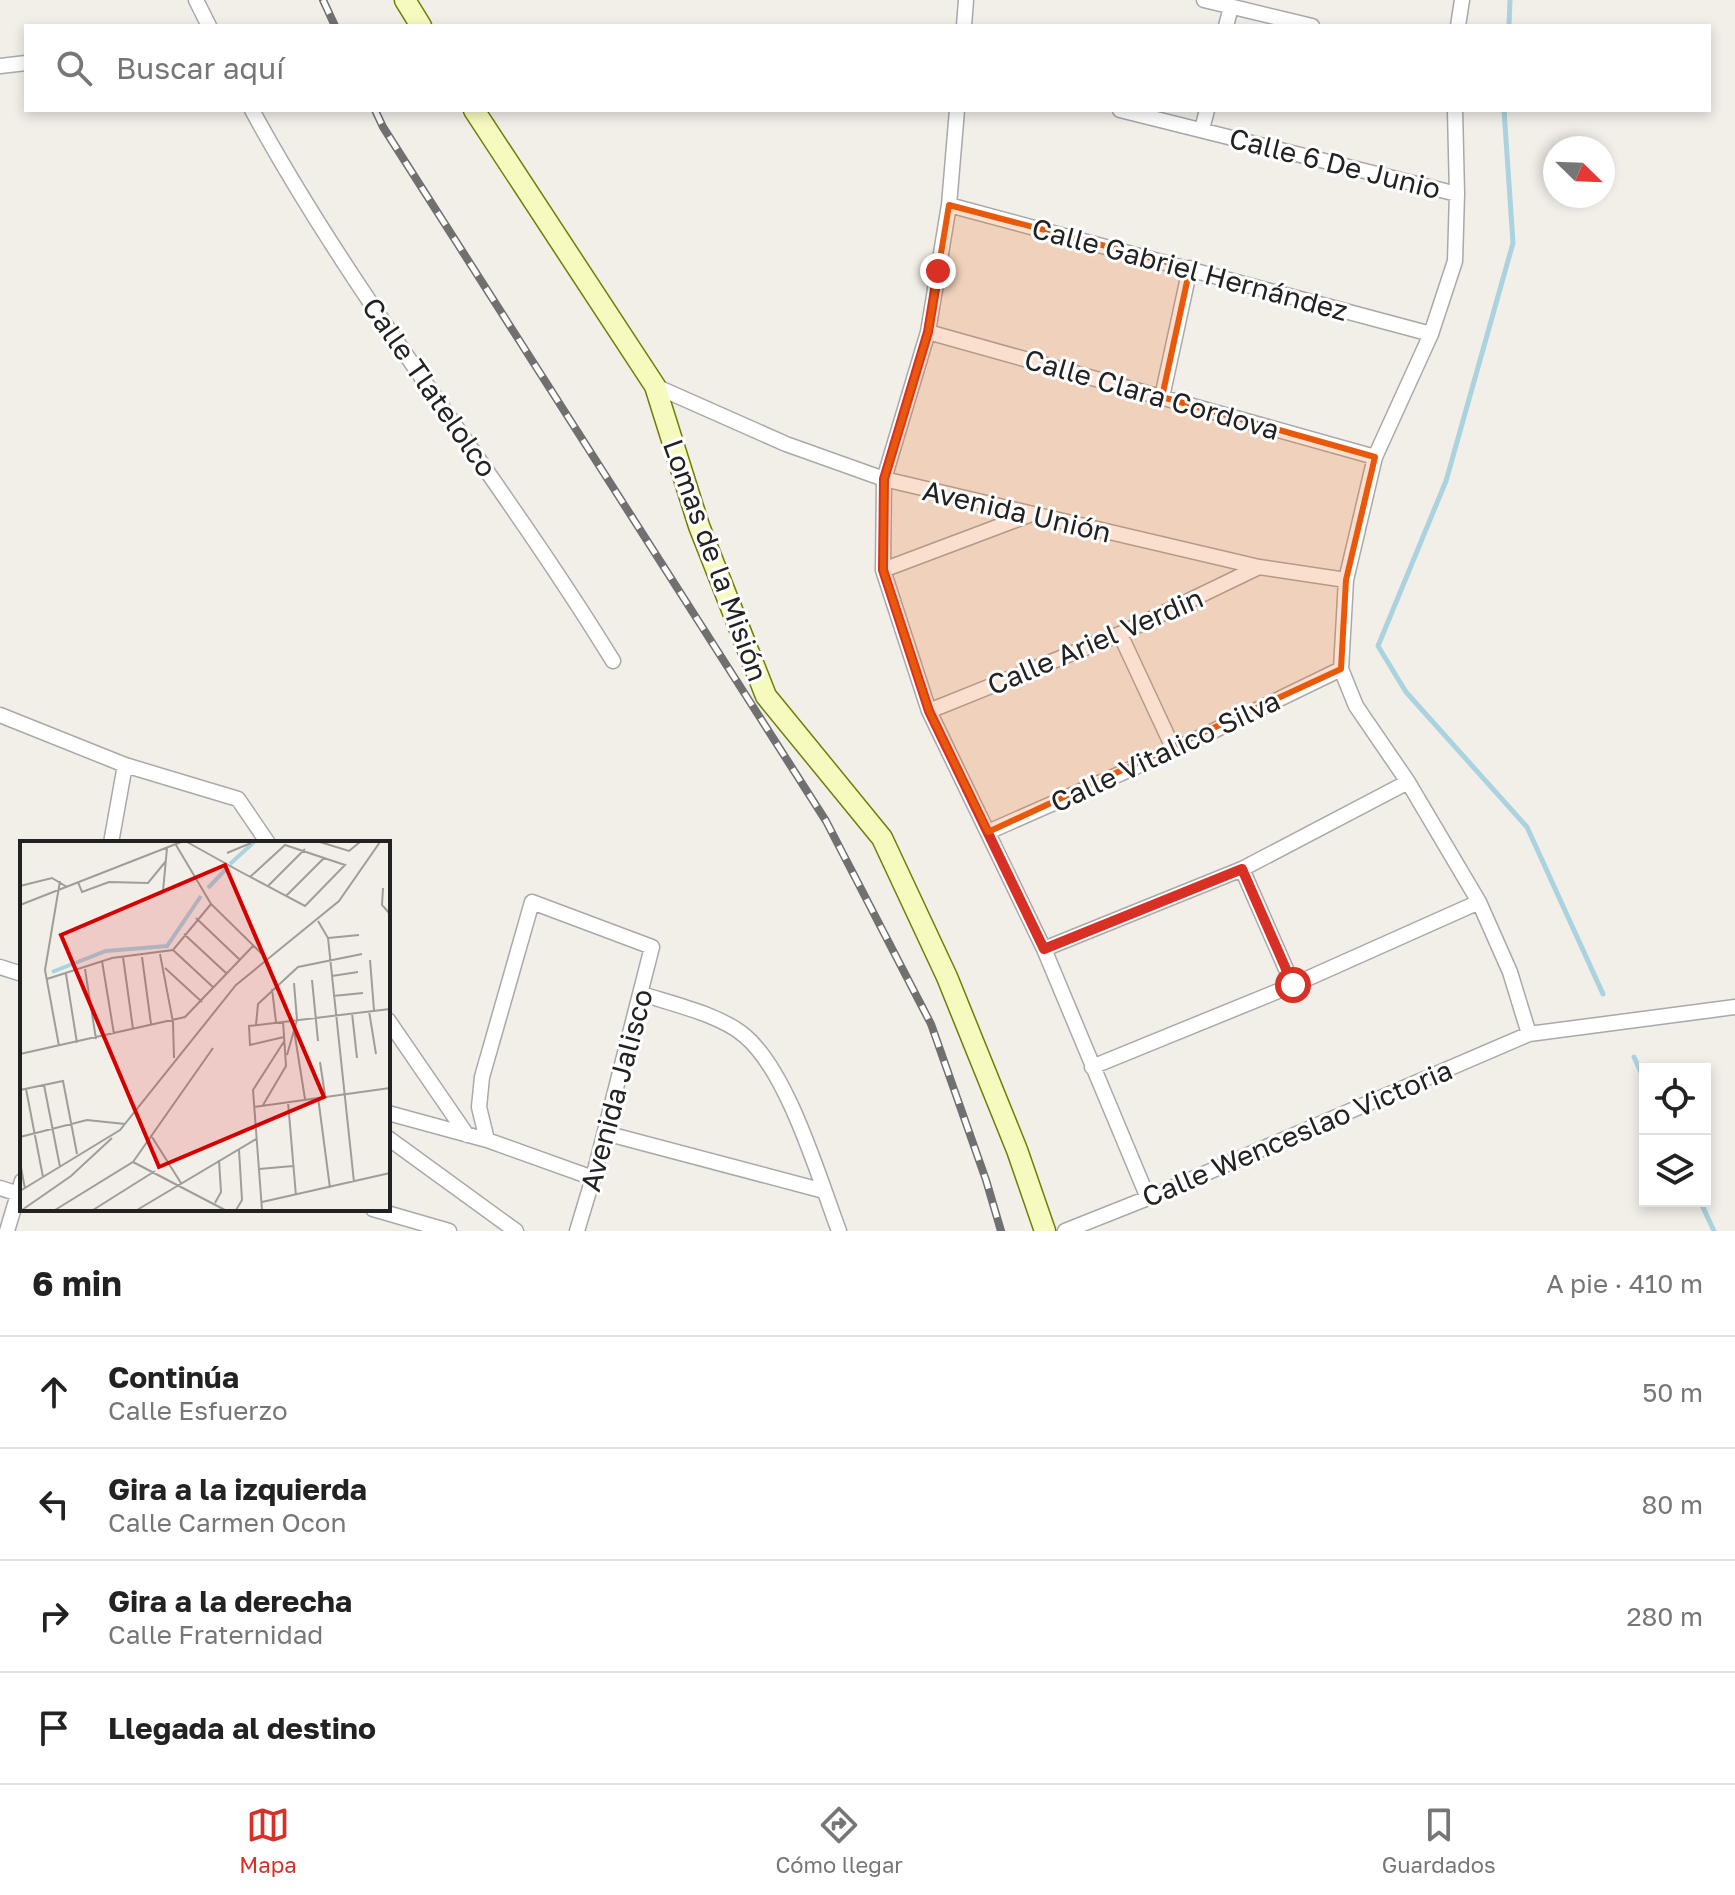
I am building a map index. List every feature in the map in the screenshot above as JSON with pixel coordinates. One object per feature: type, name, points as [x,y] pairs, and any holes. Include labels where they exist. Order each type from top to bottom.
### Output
[{"type":"street","points":[[196,0],[208,24]]},
{"type":"street","points":[[405,0],[420,24]]},
{"type":"street","points":[[964,24],[966,0]]},
{"type":"street","points":[[1204,0],[1303,24]]},
{"type":"street","points":[[1458,24],[1462,0]]},
{"type":"street","points":[[1227,24],[1231,7]]},
{"type":"street","points":[[0,66],[24,63]]},
{"type":"street","name":"Calle Tlatelolco","points":[[253,112],[281,163],[380,318],[557,570],[613,661]]},
{"type":"street","name":"Lomas de la Misión","points":[[475,112],[655,386],[699,526],[766,696],[882,838],[947,977],[1017,1150],[1045,1231]]},
{"type":"street","points":[[957,112],[949,205],[928,332],[884,479],[883,570],[929,711],[1044,949],[1148,1198]]},
{"type":"street","name":"Calle 6 De Junio","points":[[1129,112],[1457,194]]},
{"type":"street","points":[[1202,129],[1206,112]]},
{"type":"street","points":[[1455,112],[1455,261],[1431,334],[1375,457],[1346,580],[1341,669],[1356,706],[1408,782],[1479,902],[1510,972],[1529,1034]]},
{"type":"street","name":"Calle Gabriel Hernández","points":[[949,205],[1431,334]]},
{"type":"street","points":[[1162,397],[1190,268]]},
{"type":"street","name":"Calle Clara Cordova","points":[[928,332],[1375,457]]},
{"type":"street","name":"Avenida Unión","points":[[655,386],[786,444],[884,479],[1259,567],[1346,580]]},
{"type":"street","points":[[883,570],[1029,515]]},
{"type":"street","name":"Calle Ariel Verdin","points":[[929,711],[1120,634],[1259,567]]},
{"type":"street","points":[[1120,634],[1174,750]]},
{"type":"street","name":"Calle Vitalico Silva","points":[[988,832],[1174,750],[1341,669]]},
{"type":"street","points":[[0,715],[125,765],[238,799],[267,841]]},
{"type":"street","points":[[113,836],[125,765]]},
{"type":"street","points":[[1044,949],[1242,869],[1408,782]]},
{"type":"street","points":[[1242,869],[1293,985]]},
{"type":"street","name":"Avenida Jalisco","points":[[487,1140],[479,1107],[482,1077],[532,902],[652,947],[577,1231]]},
{"type":"street","points":[[1092,1067],[1293,985],[1479,902]]},
{"type":"street","points":[[0,967],[20,973]]},
{"type":"street","points":[[642,994],[720,1021],[745,1036],[767,1061],[797,1119],[839,1231]]},
{"type":"street","name":"Calle Wenceslao Victoria","points":[[1065,1231],[1529,1034],[1735,1007]]},
{"type":"street","points":[[390,1023],[467,1135]]},
{"type":"street","points":[[390,1114],[487,1140],[593,1178]]},
{"type":"street","points":[[605,1133],[824,1191]]},
{"type":"street","points":[[390,1139],[509,1226]]},
{"type":"street","points":[[0,1188],[20,1187],[7,1231]]},
{"type":"street","points":[[380,1211],[449,1231]]},
{"type":"street","points":[[490,1231],[509,1226]]},
{"type":"highlighted area","points":[[949,205],[1190,268],[1162,397],[1375,457],[1346,580],[1341,669],[988,832],[929,711],[883,570],[884,479],[928,332]]},
{"type":"waterway","points":[[1509,24],[1510,0]]},
{"type":"waterway","points":[[1504,112],[1513,243],[1446,481],[1378,646],[1406,692],[1527,827],[1603,994]]},
{"type":"waterway","points":[[1634,1057],[1639,1068]]},
{"type":"waterway","points":[[1703,1207],[1714,1231]]},
{"type":"railway","points":[[323,0],[334,24]]},
{"type":"railway","points":[[376,112],[826,821],[931,1024],[1001,1231]]},
{"type":"route","points":[[938,271],[928,332],[884,479],[883,570],[929,711],[1044,949],[1242,869],[1293,985]]}]
